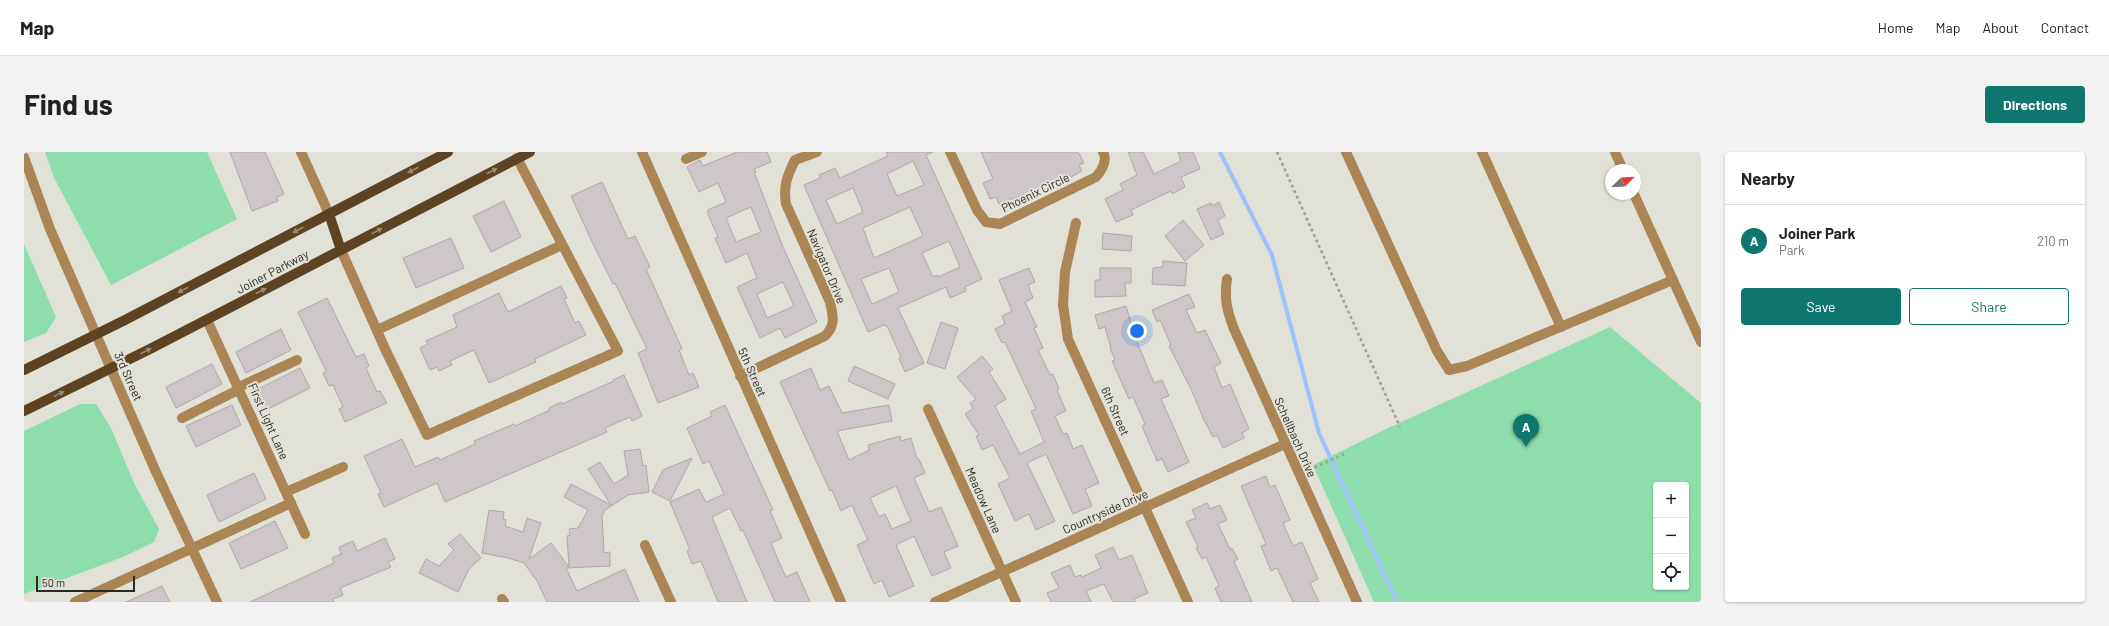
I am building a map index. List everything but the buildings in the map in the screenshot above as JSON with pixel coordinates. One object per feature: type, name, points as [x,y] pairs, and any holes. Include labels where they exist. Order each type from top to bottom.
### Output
[{"type":"main road","name":"Joiner Parkway","points":[[24,370],[96,335],[448,152]]},
{"type":"main road","name":"Joiner Parkway","points":[[24,410],[207,320],[530,152]]},
{"type":"main road","points":[[329,214],[341,250]]},
{"type":"street","points":[[301,152],[329,214]]},
{"type":"street","name":"5th Street","points":[[642,152],[841,602]]},
{"type":"street","points":[[686,159],[702,152]]},
{"type":"street","name":"Navigator Drive","points":[[740,376],[825,336],[831,330],[834,319],[830,302],[786,204],[784,190],[793,156],[817,152]]},
{"type":"street","name":"Phoenix Circle","points":[[950,152],[977,210],[986,222],[1000,224],[1096,177],[1103,168],[1105,156],[1103,152]]},
{"type":"street","points":[[1346,152],[1437,352],[1449,370],[1467,366],[1672,280]]},
{"type":"street","points":[[1482,152],[1561,327]]},
{"type":"street","points":[[1615,152],[1620,164]]},
{"type":"street","name":"3rd Street","points":[[24,157],[50,229],[156,472],[217,602]]},
{"type":"street","points":[[341,250],[427,435],[618,351],[517,158]]},
{"type":"street","points":[[1637,200],[1701,342]]},
{"type":"street","name":"6th Street","points":[[1076,223],[1065,272],[1064,285],[1063,305],[1068,339],[1188,602]]},
{"type":"street","points":[[377,330],[562,244]]},
{"type":"street","name":"Schellbach Drive","points":[[1227,279],[1225,294],[1226,309],[1234,329],[1357,602]]},
{"type":"street","name":"First Light Lane","points":[[207,320],[305,534]]},
{"type":"street","points":[[182,418],[234,392],[239,387],[297,360]]},
{"type":"street","name":"Meadow Lane","points":[[928,409],[1016,602]]},
{"type":"street","name":"Countryside Drive","points":[[935,602],[1285,444]]},
{"type":"street","points":[[286,492],[343,466]]},
{"type":"street","points":[[75,602],[291,503]]},
{"type":"street","points":[[645,545],[671,602]]},
{"type":"path","points":[[1277,152],[1400,427]]},
{"type":"path","points":[[1319,465],[1344,454]]},
{"type":"green space","points":[[45,152],[207,152],[237,219],[111,285],[54,178]]},
{"type":"green space","points":[[24,244],[56,317],[46,333],[24,342]]},
{"type":"green space","points":[[1610,327],[1701,403],[1701,602],[1374,602],[1313,465],[1388,428]]},
{"type":"green space","points":[[80,404],[96,404],[111,428],[134,483],[159,529],[154,542],[123,557],[24,594],[24,431]]},
{"type":"waterway","points":[[1220,152],[1272,255],[1319,433],[1397,602]]},
{"type":"place","name":"Joiner Park","points":[[1526,447]]}]
